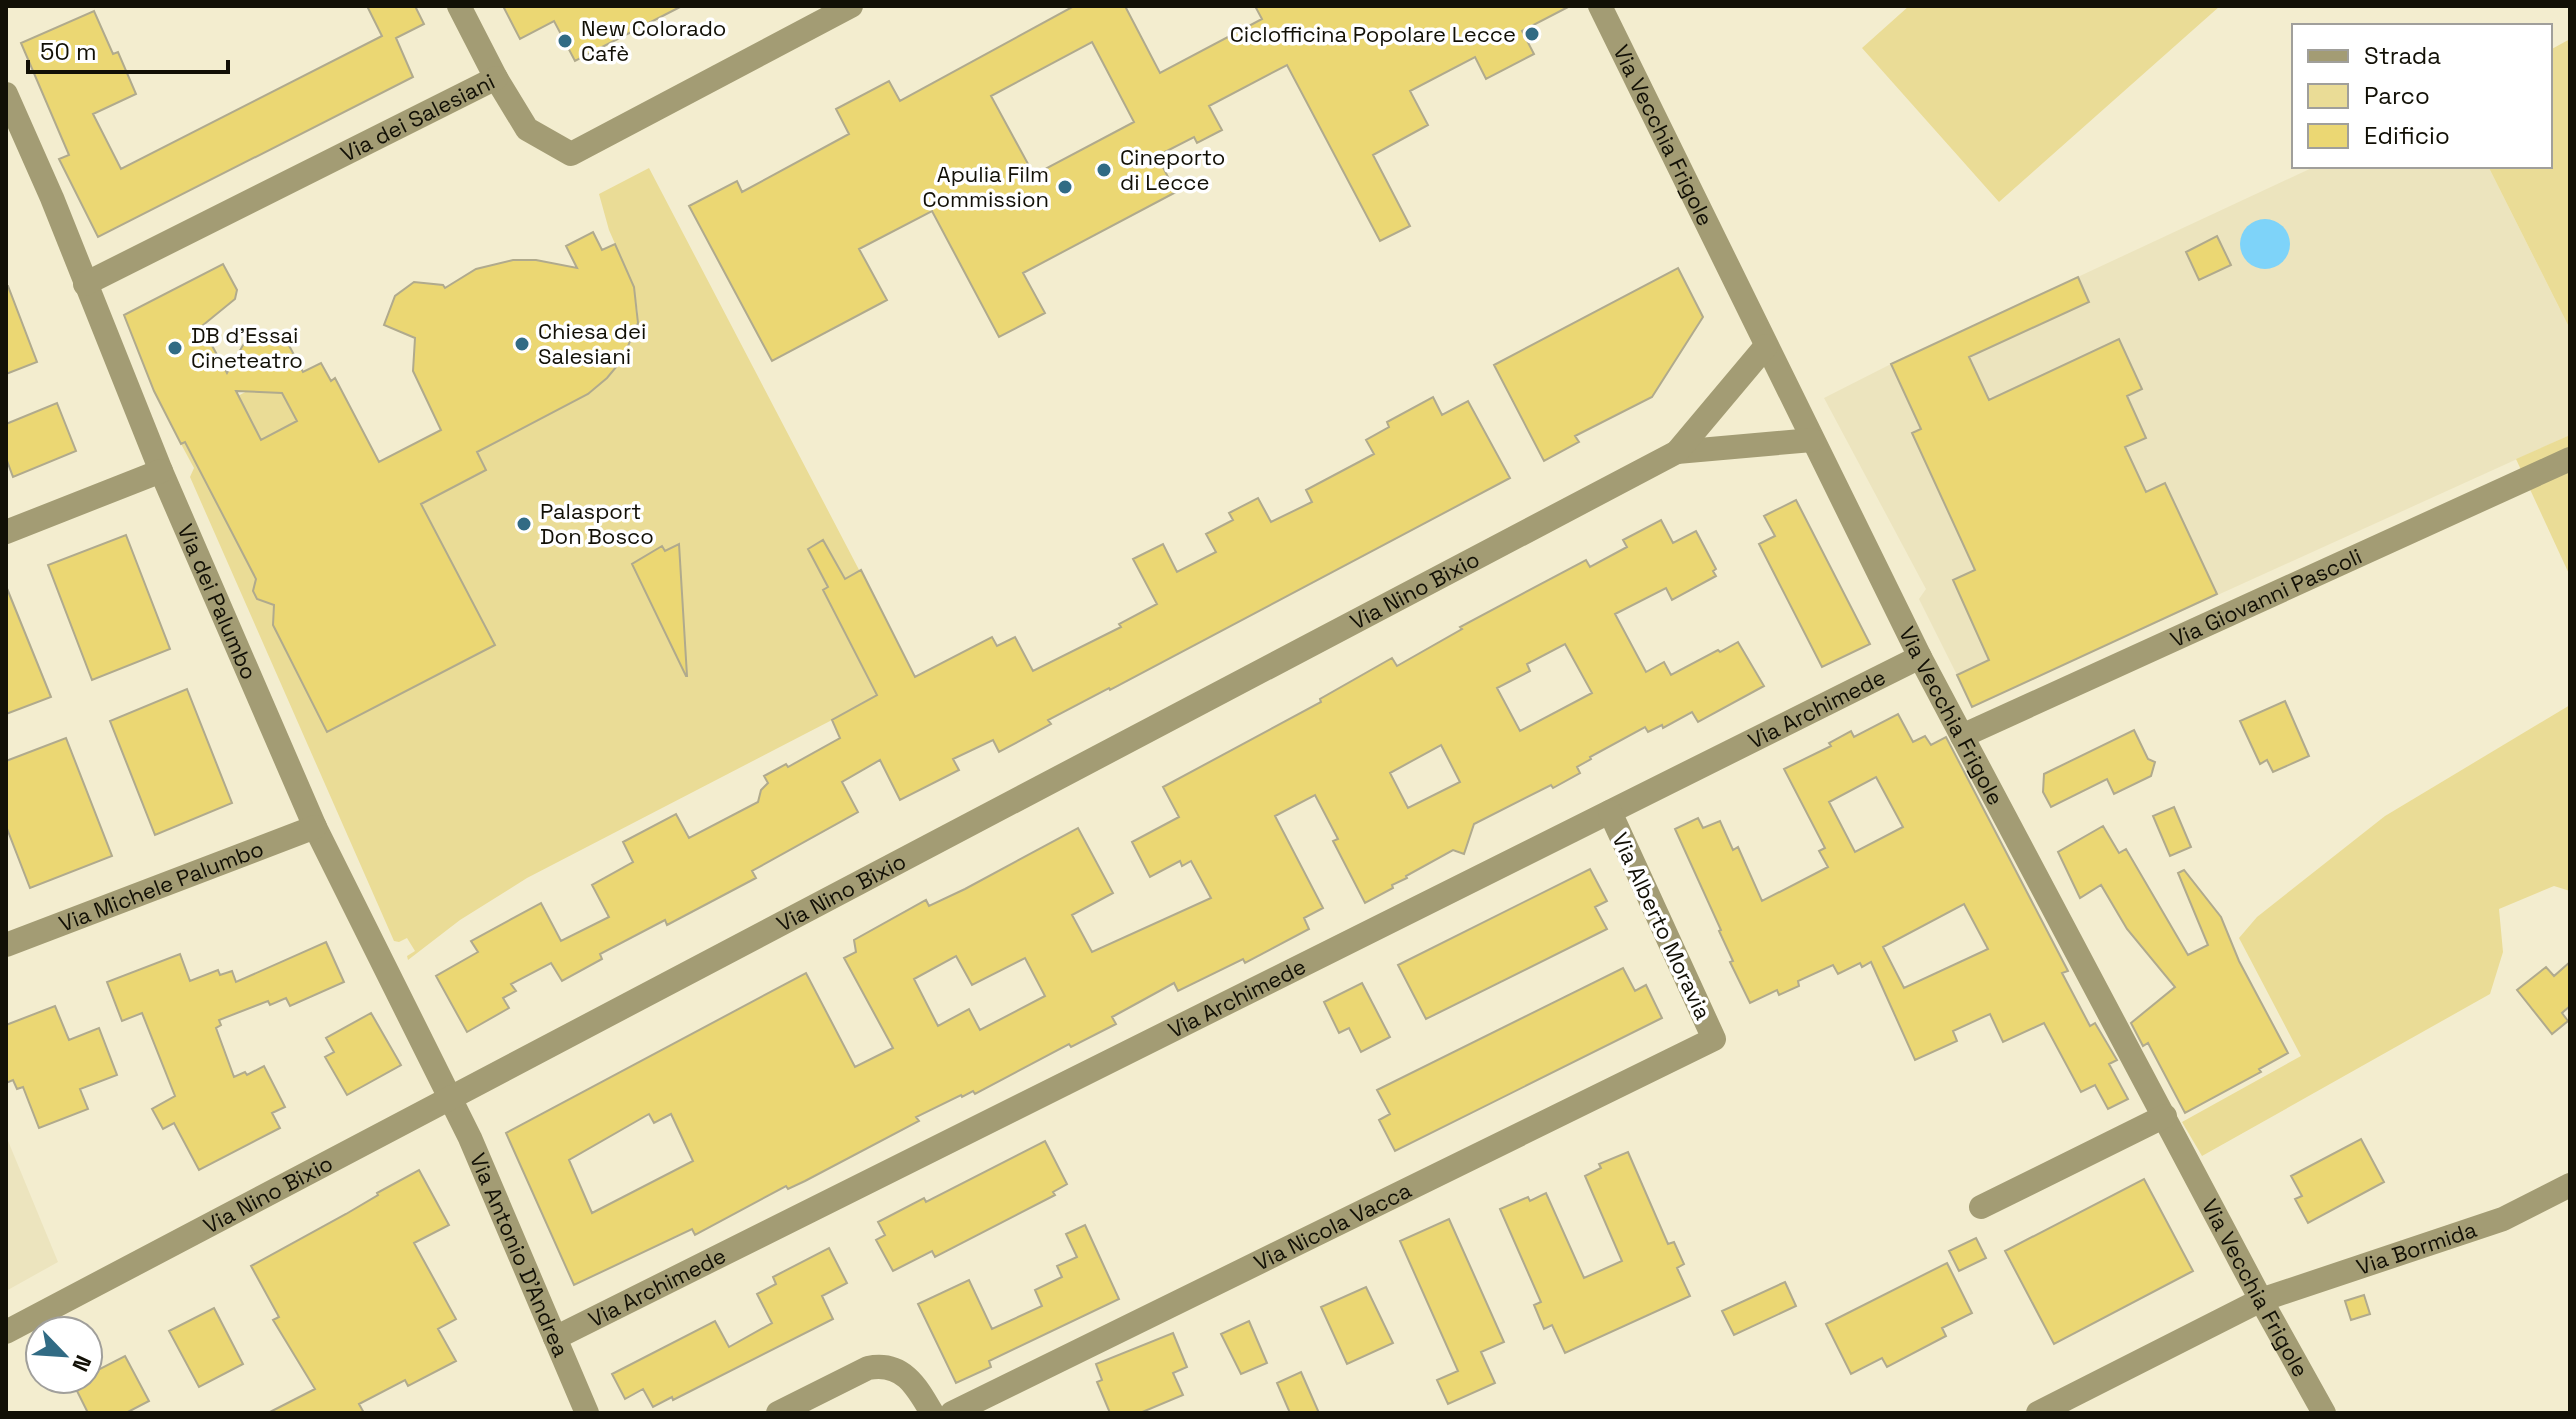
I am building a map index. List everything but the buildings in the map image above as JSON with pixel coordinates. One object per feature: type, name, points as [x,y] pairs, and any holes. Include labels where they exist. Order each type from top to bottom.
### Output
[{"type":"street","points":[[459,6],[496,78]]},
{"type":"street","name":"Via dei Salesiani","points":[[85,284],[496,78],[527,129],[571,154],[851,6]]},
{"type":"street","name":"Via Vecchia Frigole","points":[[1600,6],[1920,657],[2324,1413]]},
{"type":"street","name":"Via dei Palumbo","points":[[6,94],[52,198],[161,471],[315,827],[450,1098]]},
{"type":"street","name":"Via Nino Bixio","points":[[6,1332],[1677,452],[1766,346]]},
{"type":"street","name":"Via Nino Bixio","points":[[1677,452],[1812,440]]},
{"type":"street","name":"Via Giovanni Pascoli","points":[[1962,736],[2570,459]]},
{"type":"street","points":[[6,532],[161,471]]},
{"type":"street","name":"Via Archimede","points":[[555,1338],[1920,657]]},
{"type":"street","name":"Via Alberto Moravia","points":[[1610,812],[1714,1039]]},
{"type":"street","name":"Via Michele Palumbo","points":[[6,945],[315,827]]},
{"type":"street","name":"Via Nicola Vacca","points":[[952,1413],[1714,1039]]},
{"type":"street","name":"Via Antonio D'Andrea","points":[[450,1098],[587,1413]]},
{"type":"street","points":[[1981,1207],[2165,1116]]},
{"type":"street","name":"Via Bormida","points":[[2038,1413],[2261,1300],[2503,1219],[2570,1185]]},
{"type":"street","points":[[778,1413],[868,1368],[883,1365],[904,1375],[918,1389],[932,1413]]},
{"type":"shaded area","points":[[2312,168],[2489,168],[2570,329],[2570,435],[2035,678],[2020,646],[1957,675],[1919,599],[1926,589],[1824,398]]},
{"type":"shaded area","points":[[6,1136],[58,1262],[6,1291]]},
{"type":"green space","points":[[1909,6],[2220,6],[1999,202],[1862,48]]},
{"type":"green space","points":[[2570,39],[2570,329],[2489,168],[2552,168],[2552,49]]},
{"type":"green space","name":"Palasport Don Bosco","points":[[649,168],[915,677],[527,878],[460,920],[408,960],[407,956],[415,951],[407,938],[394,941],[190,477],[194,468],[181,444],[245,411],[238,396],[249,390],[282,393],[288,403],[335,378],[379,462],[477,452],[588,394],[620,364],[632,340],[638,313],[634,287],[609,230],[599,194]]},
{"type":"green space","points":[[2570,435],[2570,576],[2516,459]]},
{"type":"green space","points":[[2570,705],[2570,891],[2554,886],[2499,909],[2503,952],[2490,994],[2202,1156],[2182,1122],[2301,1056],[2239,938],[2257,917],[2385,816]]},
{"type":"water","points":[[2265,219],[2283,226],[2290,244],[2283,262],[2265,269],[2247,262],[2240,244],[2247,226]]},
{"type":"place","name":"Ciclofficina Popolare Lecce","points":[[1532,34]]},
{"type":"place","name":"New Colorado Cafè","points":[[565,41]]},
{"type":"place","name":"Cineporto di Lecce","points":[[1104,170]]},
{"type":"place","name":"Apulia Film Commission","points":[[1065,187]]},
{"type":"place","name":"Chiesa dei Salesiani","points":[[522,344]]},
{"type":"place","name":"DB d'Essai Cineteatro","points":[[175,348]]},
{"type":"place","name":"Palasport Don Bosco","points":[[524,524]]}]
